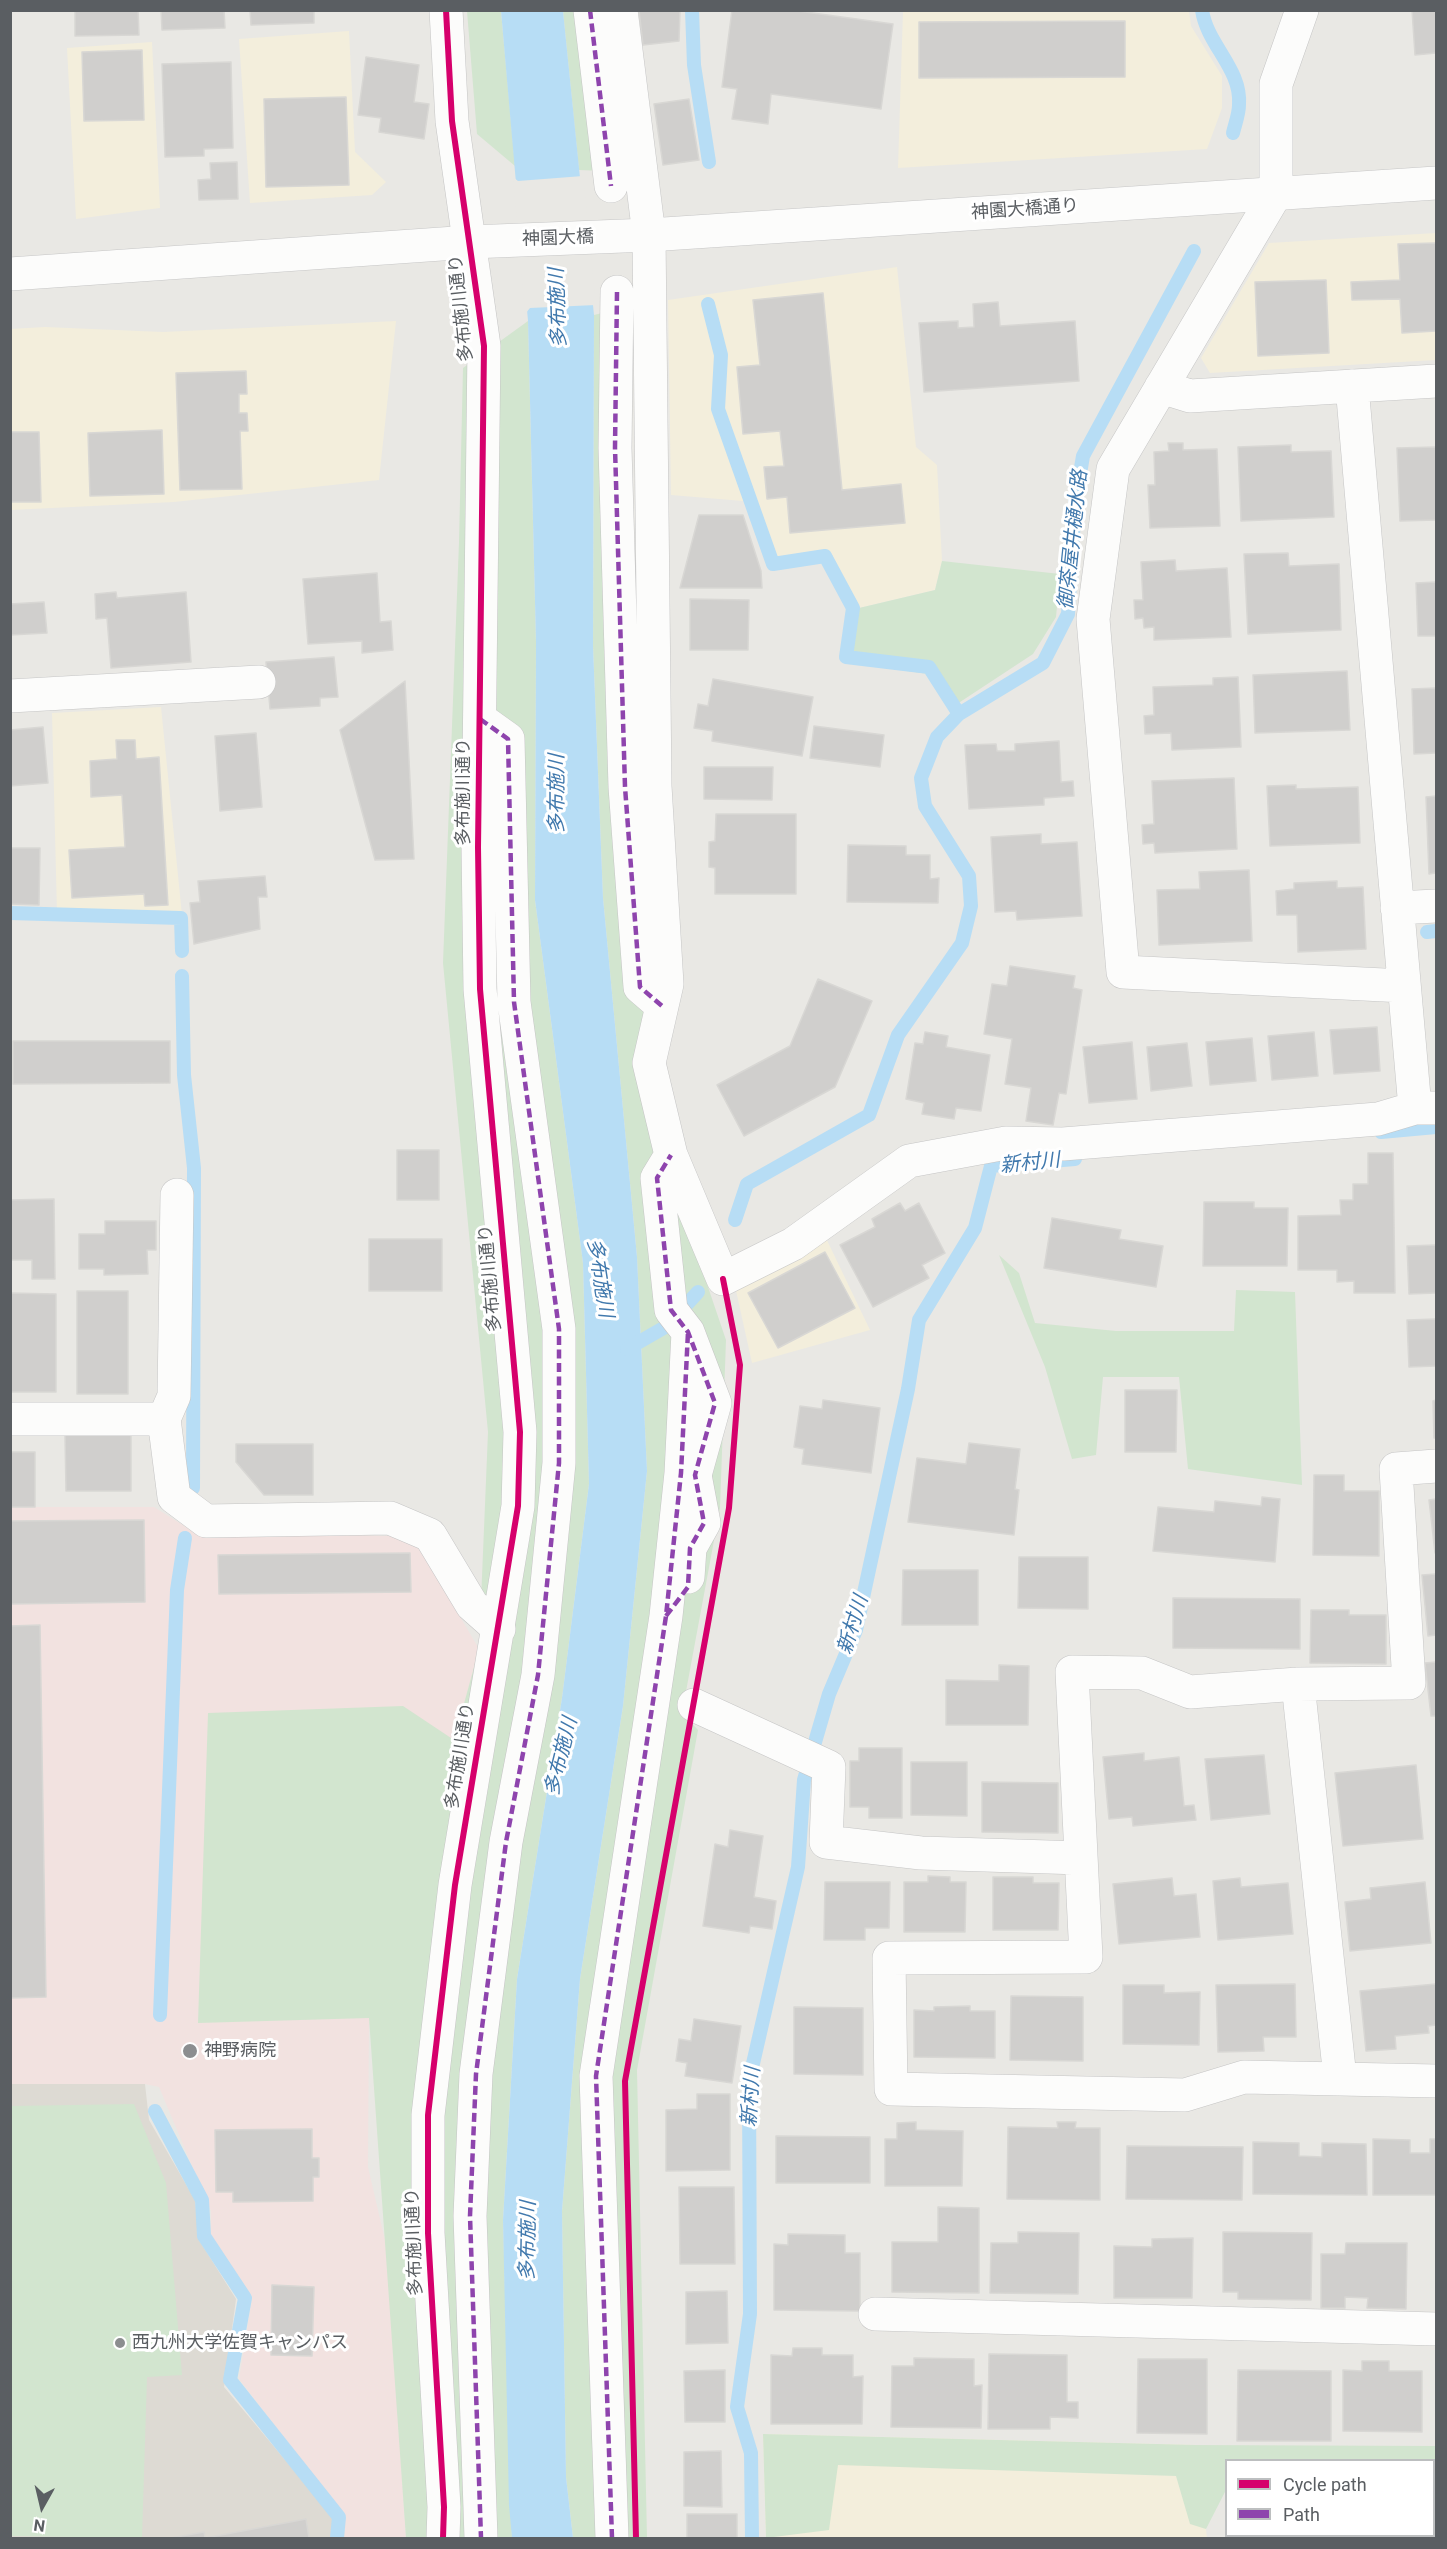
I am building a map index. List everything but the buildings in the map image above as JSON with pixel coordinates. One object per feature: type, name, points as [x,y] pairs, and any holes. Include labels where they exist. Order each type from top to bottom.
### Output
[{"type":"street","name":"多布施川通り","points":[[443,2538],[444,2507],[428,2233],[428,2115],[455,1885],[518,1506],[520,1432],[480,989],[480,719],[486,242],[452,122],[446,10]]},
{"type":"street","points":[[590,10],[611,186]]},
{"type":"street","points":[[621,10],[649,235],[655,786],[667,984],[649,1063],[671,1155],[723,1279],[793,1244],[909,1161],[1006,1143],[1063,1144],[1378,1119],[1426,1108],[1404,986],[1352,386]]},
{"type":"street","points":[[1302,10],[1276,84],[1276,193],[1113,469],[1093,619],[1123,972],[1404,986]]},
{"type":"street","name":"神園大橋通り","points":[[614,237],[1437,183]]},
{"type":"street","name":"神園大橋","points":[[10,274],[486,242],[614,237]]},
{"type":"street","points":[[617,292],[615,448],[625,787],[640,987],[662,1006]]},
{"type":"street","points":[[1161,387],[1190,396],[1437,381]]},
{"type":"street","points":[[10,696],[259,682]]},
{"type":"street","points":[[480,719],[508,739],[514,1002],[559,1329],[559,1463],[538,1675],[506,1842],[476,2074],[470,2216],[481,2538]]},
{"type":"street","points":[[1397,908],[1437,906]]},
{"type":"street","points":[[612,2538],[596,2076],[666,1616],[688,1587],[690,1548],[704,1523],[688,1474],[716,1403],[680,1321],[657,1178],[671,1155]]},
{"type":"street","points":[[177,1195],[174,1396],[164,1419],[174,1497],[206,1521],[390,1518],[430,1534],[472,1605],[499,1629]]},
{"type":"street","points":[[10,1419],[164,1419]]},
{"type":"street","points":[[1437,1466],[1396,1469],[1409,1683],[1298,1684],[1190,1692],[1142,1673],[1072,1672],[1086,1957],[889,1958],[891,2090],[1185,2095],[1244,2076],[1437,2081]]},
{"type":"street","points":[[1298,1684],[1340,2078]]},
{"type":"street","points":[[693,1704],[829,1767],[826,1842],[921,1852],[1081,1858]]},
{"type":"street","points":[[874,2314],[1437,2330]]},
{"type":"shaded area","points":[[903,11],[1189,11],[1191,26],[1222,76],[1222,108],[1207,149],[898,168]]},
{"type":"shaded area","points":[[349,31],[355,152],[386,182],[372,195],[250,203],[239,39]]},
{"type":"shaded area","points":[[152,42],[160,208],[76,219],[67,48]]},
{"type":"shaded area","points":[[1436,233],[1436,360],[1210,373],[1201,358],[1269,243]]},
{"type":"shaded area","points":[[897,267],[916,447],[937,465],[942,561],[935,590],[859,608],[831,552],[778,560],[755,502],[671,495],[668,300]]},
{"type":"shaded area","points":[[396,321],[379,480],[174,502],[11,510],[10,329],[45,327],[163,332]]},
{"type":"shaded area","points":[[161,707],[182,915],[57,913],[52,713]]},
{"type":"shaded area","points":[[824,1234],[870,1330],[752,1363],[735,1286]]},
{"type":"shaded area","name":"神野病院","points":[[11,1507],[154,1507],[194,1532],[391,1536],[420,1548],[479,1649],[455,1740],[369,2018],[368,2167],[387,2249],[406,2538],[343,2538],[345,2517],[239,2379],[252,2299],[211,2238],[211,2211],[159,2087],[145,2084],[11,2084]]},
{"type":"shaded area","name":"西九州大学佐賀キャンパス","points":[[11,2084],[145,2084],[149,2120],[195,2200],[199,2240],[236,2299],[224,2387],[333,2517],[331,2538],[11,2538]]},
{"type":"shaded area","points":[[763,2434],[1196,2445],[1207,2538],[766,2538]]},
{"type":"green space","points":[[467,11],[501,11],[515,166],[477,134]]},
{"type":"green space","points":[[563,11],[605,11],[626,172],[579,170]]},
{"type":"green space","points":[[627,307],[638,791],[654,977],[635,1072],[726,1340],[720,1508],[682,1713],[698,1730],[637,2070],[647,2538],[573,2538],[566,2477],[562,2211],[580,1979],[623,1706],[647,1471],[637,1257],[603,898],[593,646],[594,315]]},
{"type":"green space","points":[[528,321],[536,642],[535,900],[583,1263],[589,1484],[562,1698],[517,1979],[503,2220],[512,2538],[406,2538],[369,2018],[198,2023],[208,1713],[403,1706],[454,1740],[479,1649],[488,1432],[443,963],[459,542],[463,368]]},
{"type":"green space","points":[[942,561],[1060,574],[1056,617],[1033,654],[954,706],[928,674],[850,663],[859,608],[935,590]]},
{"type":"green space","points":[[999,1255],[1019,1273],[1035,1323],[1116,1331],[1234,1331],[1236,1290],[1295,1292],[1302,1485],[1188,1469],[1179,1377],[1103,1377],[1096,1455],[1072,1459],[1045,1367]]},
{"type":"green space","name":"西九州大学佐賀キャンパス","points":[[134,2104],[166,2183],[182,2375],[147,2377],[142,2538],[11,2536],[11,2106]]},
{"type":"green space","points":[[763,2434],[1196,2445],[1436,2446],[1436,2538],[1376,2537],[1435,2537],[1435,2459],[1225,2459],[1225,2492],[1206,2529],[1190,2524],[1176,2476],[838,2465],[829,2530],[766,2538]]},
{"type":"water","name":"多布施川","points":[[501,11],[563,11],[594,315],[593,646],[603,898],[637,1257],[647,1471],[623,1706],[580,1979],[562,2211],[566,2477],[573,2538],[512,2538],[509,2505],[503,2220],[517,1979],[562,1698],[589,1484],[583,1263],[535,900],[536,642],[528,321]]},
{"type":"pier","points":[[583,176],[596,305],[530,308],[525,314],[513,177],[518,181]]},
{"type":"waterway","points":[[692,10],[694,65],[709,162]]},
{"type":"waterway","name":"御茶屋井樋水路","points":[[1202,10],[1210,35],[1235,80],[1239,108],[1233,133]]},
{"type":"waterway","name":"御茶屋井樋水路","points":[[735,1220],[747,1184],[869,1115],[898,1035],[962,943],[971,906],[969,876],[925,806],[921,778],[937,737],[959,714],[1043,663],[1068,614],[1075,503],[1083,456],[1194,251]]},
{"type":"waterway","points":[[708,304],[721,355],[718,409],[773,564],[825,556],[853,608],[846,657],[929,667],[959,714]]},
{"type":"waterway","points":[[10,913],[181,918],[182,951]]},
{"type":"waterway","points":[[1427,932],[1436,931]]},
{"type":"waterway","points":[[182,976],[184,1075],[194,1168],[193,1488]]},
{"type":"waterway","name":"新村川","points":[[1381,1132],[1436,1127]]},
{"type":"waterway","name":"新村川","points":[[752,2538],[751,2453],[737,2407],[750,2314],[749,2081],[798,1867],[804,1780],[829,1694],[856,1630],[908,1389],[919,1320],[975,1228],[991,1166],[1075,1159]]},
{"type":"waterway","points":[[627,1349],[667,1326],[698,1292]]},
{"type":"waterway","points":[[160,2015],[177,1590],[185,1538]]},
{"type":"waterway","points":[[155,2111],[202,2200],[204,2236],[245,2298],[230,2380],[339,2517],[337,2538]]},
{"type":"marked path","points":[[590,10],[611,186]]},
{"type":"marked path","points":[[617,292],[615,448],[625,787],[640,987],[662,1006]]},
{"type":"marked path","points":[[480,719],[508,739],[514,1002],[559,1329],[559,1463],[538,1675],[506,1842],[476,2074],[470,2216],[481,2538]]},
{"type":"marked path","points":[[666,1616],[688,1587],[690,1548],[704,1523],[695,1475],[715,1403],[688,1332],[671,1310],[657,1178],[671,1155]]},
{"type":"marked path","points":[[612,2538],[596,2076],[666,1616],[681,1473],[688,1332]]},
{"type":"cycle path","points":[[443,2538],[444,2507],[428,2233],[428,2115],[455,1885],[518,1506],[520,1432],[480,989],[478,847],[484,346],[452,121],[446,10]]},
{"type":"cycle path","points":[[636,2538],[625,2081],[729,1508],[740,1365],[723,1279]]},
{"type":"place","name":"神野病院","points":[[190,2051]]},
{"type":"place","name":"西九州大学佐賀キャンパス","points":[[120,2343]]}]
